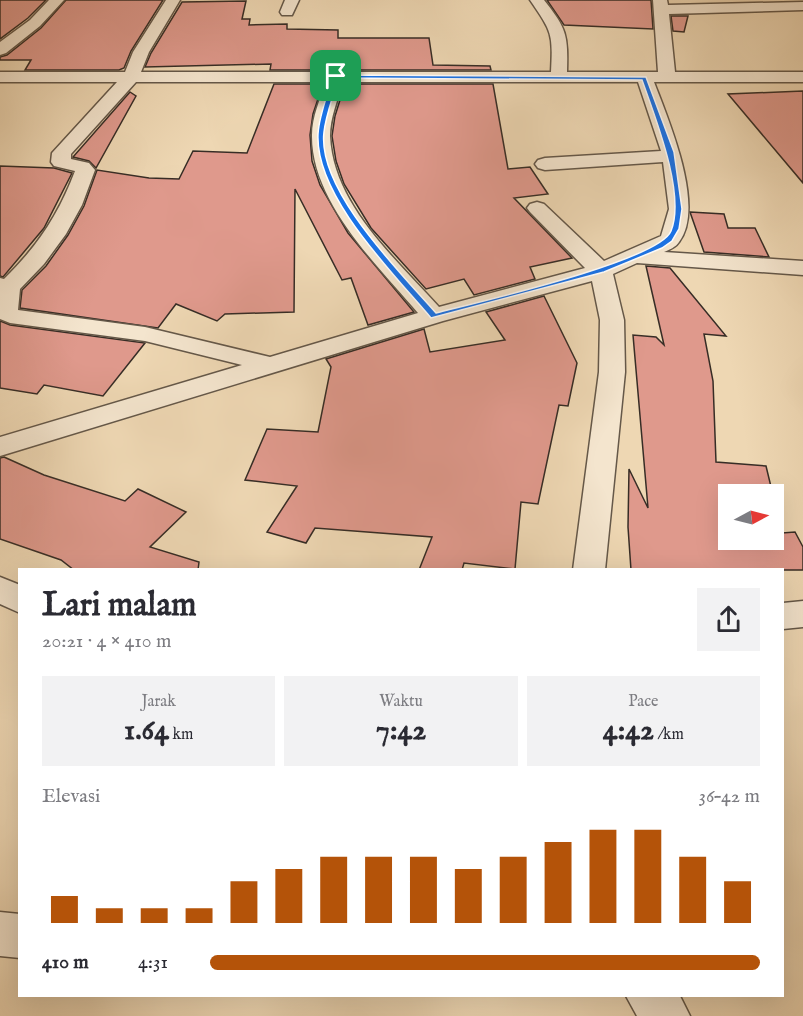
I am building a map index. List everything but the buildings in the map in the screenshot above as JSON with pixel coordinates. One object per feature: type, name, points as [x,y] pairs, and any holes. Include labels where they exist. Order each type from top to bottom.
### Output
[{"type":"street","points":[[0,50],[28,28],[57,0]]},
{"type":"street","points":[[173,0],[141,52],[131,77],[62,153],[61,162],[82,167],[85,170],[75,200],[65,222],[49,245],[5,286],[6,310],[10,316],[145,334],[271,365]]},
{"type":"street","points":[[537,0],[556,25],[560,44],[559,78]]},
{"type":"street","points":[[667,78],[660,5],[717,10],[803,6]]},
{"type":"street","points":[[0,28],[28,28]]},
{"type":"street","points":[[336,76],[321,133],[322,150],[332,185],[361,230],[434,316]]},
{"type":"street","points":[[0,77],[803,77]]},
{"type":"street","points":[[0,447],[434,316],[601,271],[670,240],[679,209],[672,156],[645,78]]},
{"type":"street","points":[[545,164],[672,156]]},
{"type":"street","points":[[537,208],[601,271],[612,320],[612,372],[589,568]]},
{"type":"street","points":[[636,256],[803,268]]},
{"type":"street","points":[[0,589],[18,599]]},
{"type":"street","points":[[784,616],[803,614]]},
{"type":"street","points":[[0,934],[18,936]]},
{"type":"street","points":[[650,997],[667,1016]]},
{"type":"route","points":[[336,76],[645,78],[671,152],[679,209],[670,240],[601,271],[434,316],[361,230],[332,185],[322,150],[321,133],[336,76]]}]
